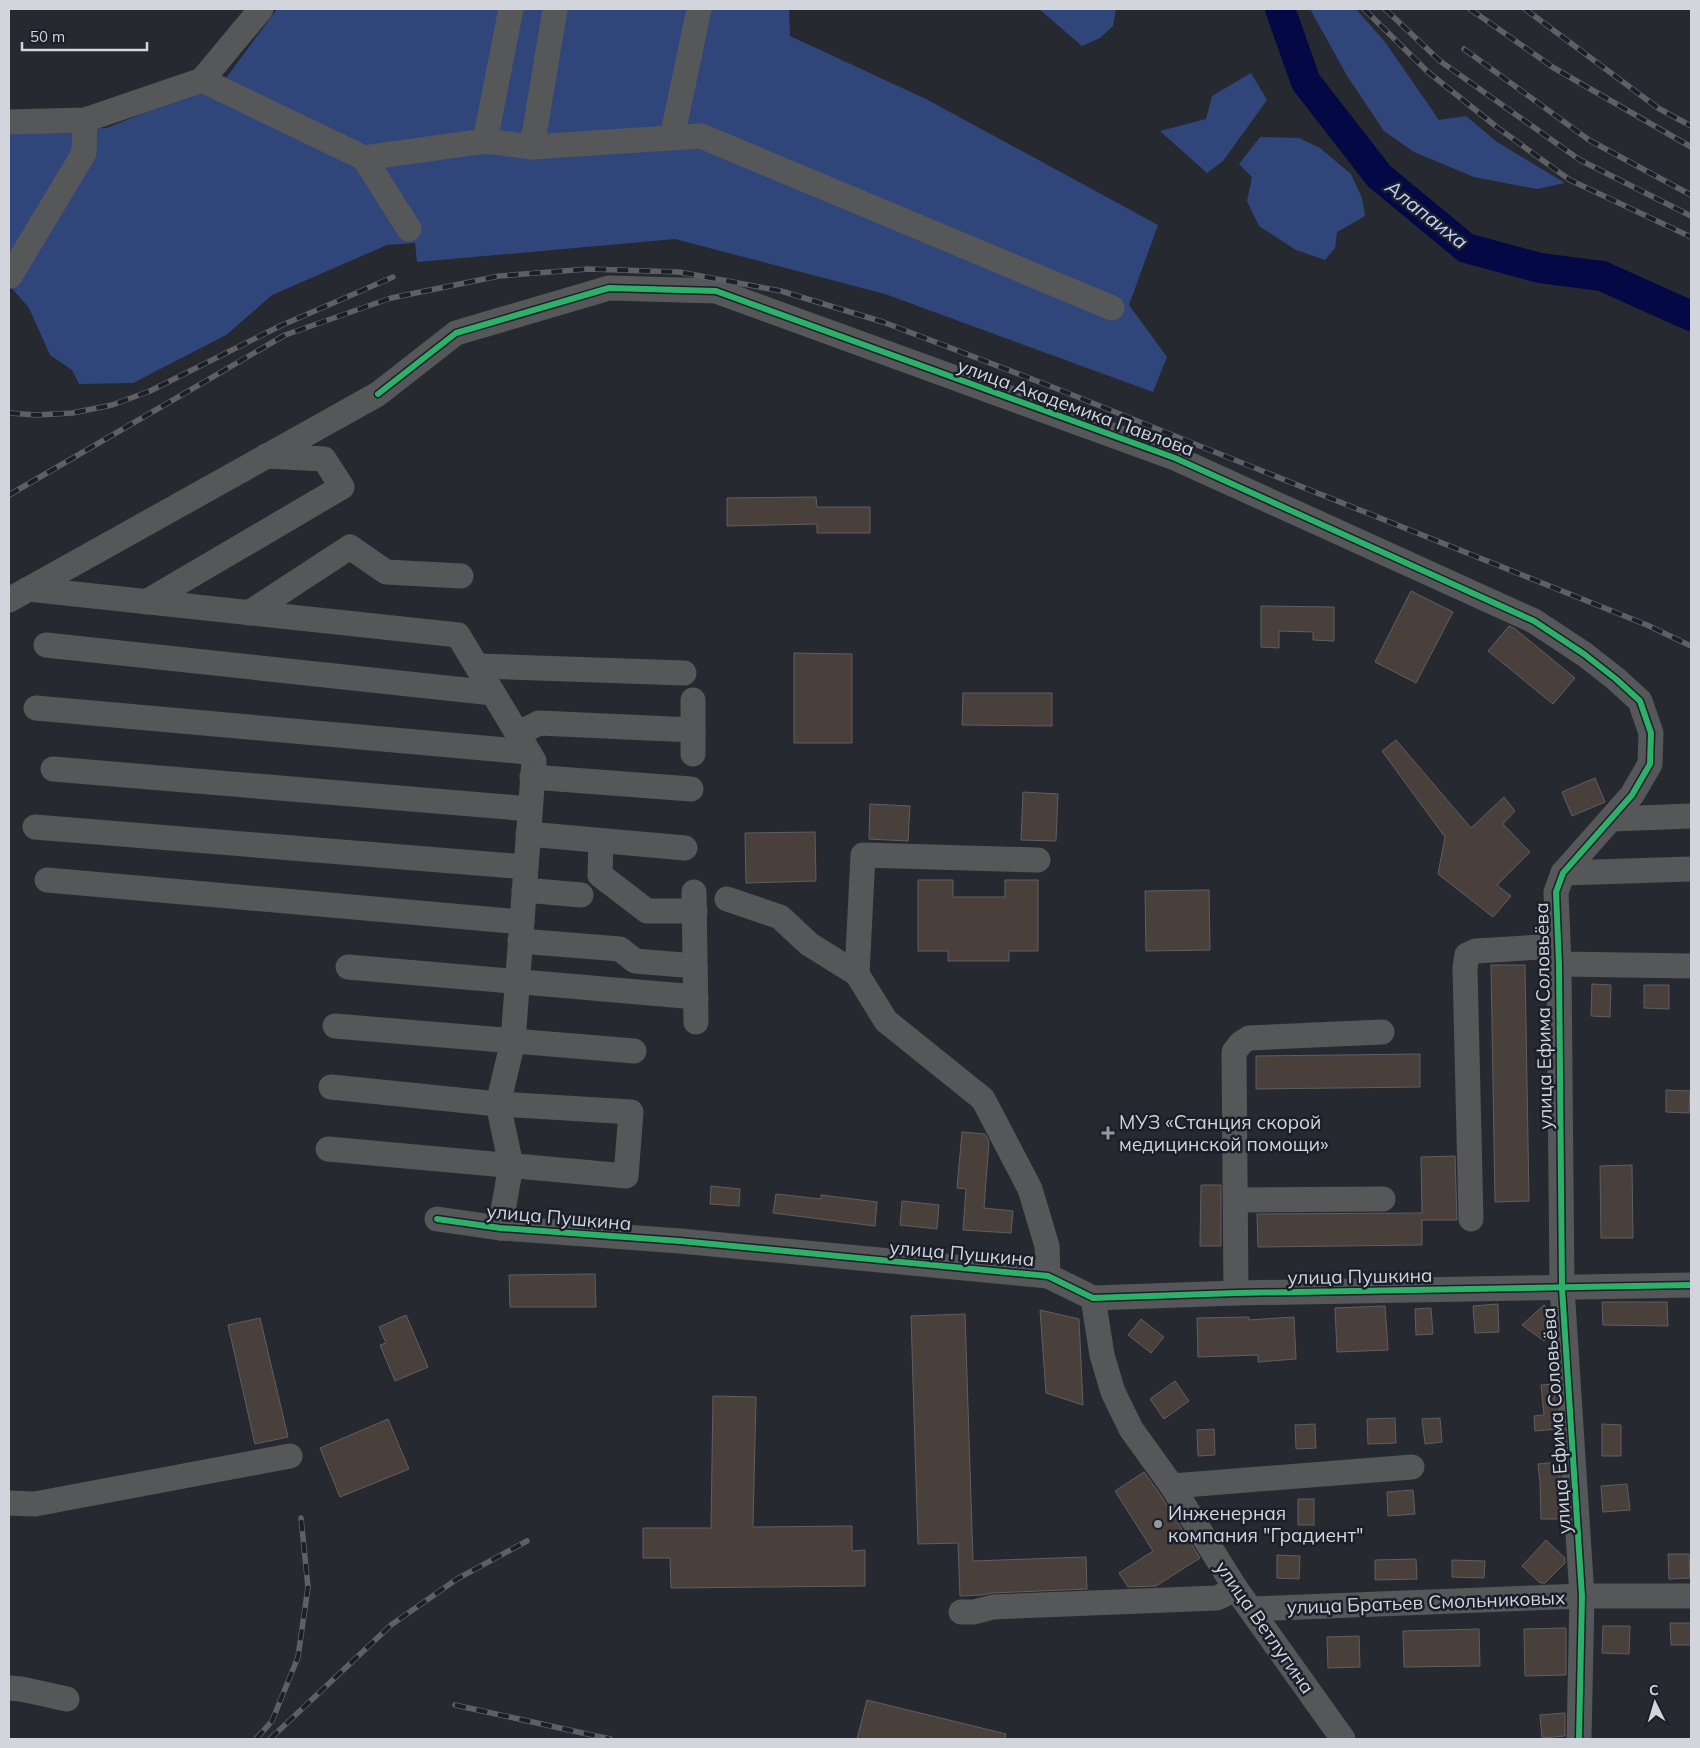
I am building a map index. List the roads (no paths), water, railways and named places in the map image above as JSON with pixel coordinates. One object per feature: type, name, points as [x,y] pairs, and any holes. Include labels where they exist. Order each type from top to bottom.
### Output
[{"type":"street","points":[[9,122],[85,120],[202,80],[262,9]]},
{"type":"street","points":[[485,141],[511,9]]},
{"type":"street","points":[[532,147],[554,9]]},
{"type":"street","points":[[672,138],[699,9]]},
{"type":"street","points":[[202,80],[364,158],[409,229]]},
{"type":"street","points":[[10,276],[84,152],[85,120]]},
{"type":"street","points":[[364,158],[485,141],[532,147],[701,136],[1112,308]]},
{"type":"street","name":"улица Академика Павлова","points":[[19,595],[378,394],[456,333],[609,288],[716,291],[1175,458],[1534,621],[1584,654],[1640,701],[1651,733],[1650,764],[1632,795],[1559,882]]},
{"type":"street","points":[[146,602],[342,487],[324,459],[266,456]]},
{"type":"street","points":[[250,613],[350,547],[386,572],[461,576]]},
{"type":"street","points":[[19,595],[146,602],[458,636],[534,760],[513,1041],[498,1104],[511,1165],[500,1228]]},
{"type":"street","points":[[46,645],[493,693]]},
{"type":"street","points":[[477,666],[684,673]]},
{"type":"street","points":[[523,743],[539,723],[693,742],[693,700]]},
{"type":"street","points":[[36,708],[523,743]]},
{"type":"street","points":[[54,769],[530,809]]},
{"type":"street","points":[[532,777],[692,789]]},
{"type":"street","points":[[1611,819],[1691,816]]},
{"type":"street","points":[[35,827],[525,878],[581,894]]},
{"type":"street","points":[[528,834],[685,848]]},
{"type":"street","points":[[601,840],[600,875],[647,911],[694,902],[696,1022]]},
{"type":"street","points":[[857,974],[863,855],[1038,860]]},
{"type":"street","points":[[1559,882],[1691,869]]},
{"type":"street","points":[[46,880],[521,931],[620,949],[635,961],[696,966]]},
{"type":"street","name":"улица Ефима Соловьёва","points":[[1559,882],[1558,955],[1562,1288],[1582,1596],[1579,1739]]},
{"type":"street","points":[[727,899],[780,917],[809,944],[857,974],[886,1021],[983,1099],[1030,1189],[1047,1246],[1048,1276]]},
{"type":"street","points":[[1471,1218],[1465,968],[1467,956],[1476,951],[1558,955],[1691,966]]},
{"type":"street","points":[[348,967],[696,997]]},
{"type":"street","points":[[335,1026],[634,1051]]},
{"type":"street","points":[[1236,1293],[1234,1052],[1241,1043],[1249,1038],[1382,1032]]},
{"type":"street","points":[[328,1149],[626,1176],[631,1112],[498,1104],[332,1087]]},
{"type":"street","points":[[1236,1200],[1383,1199]]},
{"type":"street","name":"улица Пушкина","points":[[437,1219],[500,1228],[680,1241],[1048,1276],[1093,1298],[1236,1293],[1691,1285]]},
{"type":"street","name":"улица Ветлугина","points":[[1093,1298],[1102,1355],[1113,1392],[1131,1429],[1172,1486],[1236,1590],[1252,1609],[1343,1739]]},
{"type":"street","points":[[9,1503],[35,1504],[290,1456]]},
{"type":"street","points":[[1172,1486],[1412,1467]]},
{"type":"street","points":[[961,1612],[974,1612],[993,1607],[1217,1598],[1236,1590]]},
{"type":"street","name":"улица Братьев Смольниковых","points":[[1252,1609],[1582,1596],[1691,1596]]},
{"type":"street","points":[[9,1688],[67,1699]]},
{"type":"waterway","name":"Алапаиха","points":[[1280,9],[1306,82],[1379,176],[1466,248],[1540,268],[1602,276],[1691,316]]},
{"type":"railway","points":[[1364,9],[1428,72],[1498,128],[1570,180],[1691,237]]},
{"type":"railway","points":[[1385,9],[1440,61],[1580,160],[1691,216]]},
{"type":"railway","points":[[1470,9],[1554,68],[1691,147]]},
{"type":"railway","points":[[1525,9],[1658,108],[1691,126]]},
{"type":"railway","points":[[1464,49],[1589,140],[1691,195]]},
{"type":"railway","points":[[9,495],[285,335],[391,298],[499,276],[588,269],[679,272],[781,291],[883,322],[1055,388],[1647,625],[1691,646]]},
{"type":"railway","points":[[9,413],[36,415],[72,413],[112,405],[150,391],[280,326],[393,277]]},
{"type":"railway","points":[[256,1739],[272,1721],[298,1657],[308,1587],[301,1518]]},
{"type":"railway","points":[[270,1739],[391,1625],[457,1579],[527,1541]]},
{"type":"railway","points":[[455,1705],[610,1739]]},
{"type":"place","name":"МУЗ «Станция скорой медицинской помощи»","points":[[1108,1133]]},
{"type":"place","name":"Инженерная компания \"Градиент\"","points":[[1158,1524]]}]
